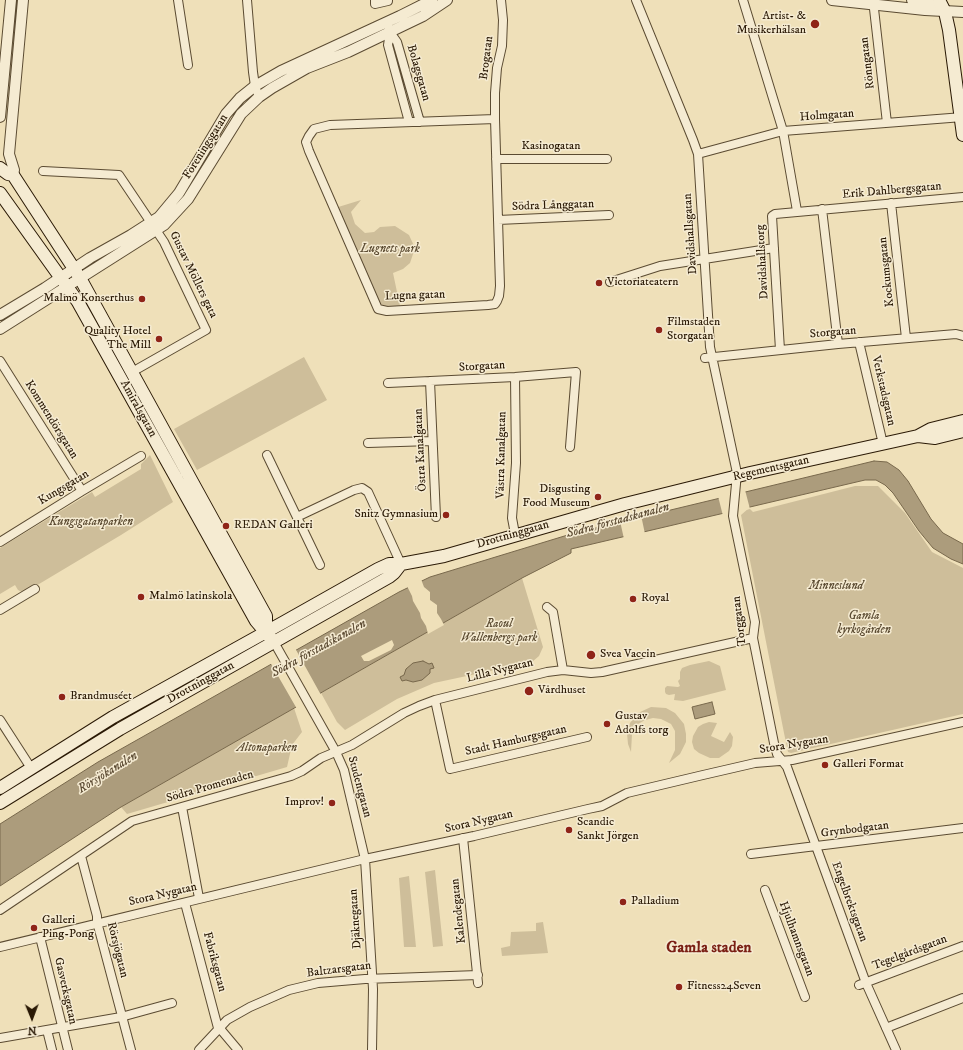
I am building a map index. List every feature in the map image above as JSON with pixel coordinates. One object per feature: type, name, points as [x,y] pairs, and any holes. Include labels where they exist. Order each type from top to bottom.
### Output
[{"type":"main road","points":[[939,0],[945,12],[949,30],[962,117],[963,135]]},
{"type":"main road","name":"Amiralsgatan","points":[[0,168],[8,174],[13,175],[77,274],[266,616],[266,632]]},
{"type":"main road","name":"Amiralsgatan","points":[[2,201],[82,308],[256,621],[274,642]]},
{"type":"main road","name":"Regementsgatan","points":[[625,504],[738,476],[918,436],[931,429],[963,420]]},
{"type":"main road","name":"Regementsgatan","points":[[918,436],[935,438],[963,431]]},
{"type":"main road","name":"Drottninggatan","points":[[0,788],[113,717],[378,568],[389,564],[401,564],[444,556],[515,534],[625,504]]},
{"type":"main road","name":"Drottninggatan","points":[[0,803],[120,729],[389,577],[401,564]]},
{"type":"street","points":[[0,117],[1,88],[11,0]]},
{"type":"street","points":[[13,175],[14,170],[9,154],[23,0]]},
{"type":"street","points":[[178,0],[188,65]]},
{"type":"street","points":[[247,0],[255,86],[259,97]]},
{"type":"street","points":[[375,0],[375,4],[388,0]]},
{"type":"street","name":"Föreningsgatan","points":[[0,315],[64,282],[173,217],[188,199],[241,114],[259,97],[278,84],[307,68],[348,52],[432,0]]},
{"type":"street","name":"Föreningsgatan","points":[[154,227],[159,217],[179,194],[226,114],[240,98],[255,86],[275,74],[388,27],[423,16],[447,0]]},
{"type":"street","name":"Brogatan","points":[[496,119],[495,93],[497,68],[502,46],[503,20],[501,0]]},
{"type":"street","name":"Davidshallsgatan","points":[[636,0],[698,154],[709,335],[708,358],[738,476]]},
{"type":"street","points":[[744,0],[783,131],[797,211]]},
{"type":"street","points":[[832,0],[873,2],[945,12],[963,12]]},
{"type":"street","points":[[912,0],[924,1],[945,12]]},
{"type":"street","name":"Rönngatan","points":[[873,2],[887,123]]},
{"type":"street","name":"Bolagsgatan","points":[[388,27],[397,42],[420,122]]},
{"type":"street","name":"Bolagsgatan","points":[[388,27],[388,45],[409,122]]},
{"type":"street","name":"Holmgatan","points":[[698,154],[783,131],[962,117]]},
{"type":"street","name":"Lugna gatan","points":[[496,119],[500,294],[498,299],[494,304],[488,305],[387,311],[378,310],[309,151],[306,142],[314,129],[330,125],[496,119]]},
{"type":"street","name":"Kasinogatan","points":[[496,159],[607,159]]},
{"type":"street","name":"Gustav Möllers gata","points":[[43,171],[119,175],[164,242],[206,330]]},
{"type":"street","name":"Erik Dahlbergsgatan","points":[[822,209],[963,197]]},
{"type":"street","name":"Kockumsgatan","points":[[891,203],[906,338]]},
{"type":"street","points":[[822,209],[838,344]]},
{"type":"street","name":"Davidshallstorg","points":[[780,350],[772,216],[775,214],[822,209]]},
{"type":"street","name":"Södra Långgatan","points":[[498,220],[609,215]]},
{"type":"street","points":[[610,282],[660,266],[774,248]]},
{"type":"street","name":"Föreningsgatan","points":[[0,330],[48,300],[64,282]]},
{"type":"street","name":"Amiralsgatan","points":[[132,372],[206,330]]},
{"type":"street","name":"Storgatan","points":[[708,358],[859,342],[960,335]]},
{"type":"street","name":"Verkstadsgatan","points":[[859,342],[883,444]]},
{"type":"street","name":"Kommendörsgatan","points":[[0,360],[82,491]]},
{"type":"street","name":"Storgatan","points":[[388,383],[515,377],[576,372],[570,447]]},
{"type":"street","name":"Västra Kanalgatan","points":[[515,377],[516,463],[512,518],[515,534]]},
{"type":"street","name":"Östra Kanalgatan","points":[[430,381],[436,517]]},
{"type":"street","points":[[368,443],[432,441]]},
{"type":"street","points":[[267,455],[320,565]]},
{"type":"street","name":"Kungsgatan","points":[[1,540],[141,456]]},
{"type":"street","name":"Torggatan","points":[[738,476],[735,490],[733,516],[755,622],[753,638],[774,743],[777,754],[783,760]]},
{"type":"street","points":[[297,517],[354,490],[362,488],[368,492],[401,564]]},
{"type":"street","points":[[0,610],[34,589]]},
{"type":"street","points":[[547,607],[552,612],[563,670]]},
{"type":"street","name":"Lilla Nygatan","points":[[435,700],[547,672],[563,670],[591,673],[602,672],[753,638]]},
{"type":"street","name":"Amiralsgatan","points":[[274,642],[280,653]]},
{"type":"street","name":"Studentgatan","points":[[280,653],[336,752],[344,770],[365,859]]},
{"type":"street","name":"Södra Promenaden","points":[[0,910],[132,821],[291,776],[302,771],[321,758],[352,745],[404,713],[435,700]]},
{"type":"street","name":"Stadt Hamburgsgatan","points":[[435,700],[450,769],[587,737]]},
{"type":"street","points":[[0,720],[31,768]]},
{"type":"street","name":"Stora Nygatan","points":[[0,947],[97,922],[185,903],[200,898],[365,859],[602,806],[627,793],[755,763],[792,760],[963,722]]},
{"type":"street","name":"Engelbrektsgatan","points":[[783,760],[817,847],[862,984],[896,1050]]},
{"type":"street","points":[[182,808],[200,898]]},
{"type":"street","name":"Grynbodgatan","points":[[751,854],[963,828]]},
{"type":"street","name":"Kalendegatan","points":[[463,838],[478,979]]},
{"type":"street","name":"Rörsjögatan","points":[[81,856],[131,1050]]},
{"type":"street","name":"Djäknegatan","points":[[365,859],[372,978],[372,1050]]},
{"type":"street","name":"Hjulhamnsgatan","points":[[764,890],[805,996]]},
{"type":"street","name":"Fabriksgatan","points":[[185,903],[218,1028]]},
{"type":"street","name":"Gasverksgatan","points":[[40,937],[68,1050]]},
{"type":"street","name":"Tegelgårdsgatan","points":[[862,984],[963,946]]},
{"type":"street","name":"Baltzarsgatan","points":[[199,1050],[226,1020],[250,1007],[289,990],[318,983],[372,978],[478,979]]},
{"type":"street","points":[[886,1028],[963,998]]},
{"type":"street","points":[[0,1038],[122,1017],[172,1003]]},
{"type":"street","points":[[218,1028],[238,1050]]},
{"type":"street","points":[[47,1030],[52,1050]]},
{"type":"green space","name":"Lugnets park","points":[[361,200],[351,212],[355,224],[365,233],[374,232],[380,227],[395,226],[409,235],[415,248],[410,263],[403,269],[393,273],[400,306],[380,307],[335,208]]},
{"type":"green space","points":[[304,357],[327,400],[197,470],[174,429]]},
{"type":"green space","name":"Kungsgatanparken","points":[[150,455],[173,502],[24,593],[18,590],[15,585],[0,594],[0,548],[92,492],[95,497],[141,469],[141,464]]},
{"type":"green space","name":"Gamla kyrkogården","points":[[855,486],[878,486],[905,513],[932,552],[963,568],[963,714],[791,753],[788,752],[784,733],[741,515],[749,508],[753,512]]},
{"type":"green space","name":"Raoul Wallenbergs park","points":[[522,578],[543,647],[539,656],[532,662],[434,683],[397,699],[345,730],[337,722],[321,693]]},
{"type":"green space","points":[[709,661],[720,666],[726,690],[683,701],[674,700],[675,694],[666,694],[665,688],[667,686],[680,686],[678,681],[680,679],[680,672],[682,668]]},
{"type":"green space","points":[[651,707],[666,708],[675,713],[684,724],[686,742],[680,754],[669,763],[675,750],[675,731],[671,724],[661,719],[653,718],[638,724],[632,734],[631,752],[628,744],[627,733],[630,723],[638,713]]},
{"type":"green space","name":"Altonaparken","points":[[294,708],[302,732],[292,745],[287,767],[127,814],[121,807]]},
{"type":"green space","points":[[709,722],[717,723],[711,736],[724,742],[730,732],[733,737],[732,746],[729,751],[719,758],[710,758],[699,753],[694,749],[692,742],[693,736],[698,727]]},
{"type":"green space","points":[[435,870],[443,946],[433,947],[425,872]]},
{"type":"green space","points":[[409,876],[416,947],[404,947],[399,878]]},
{"type":"green space","points":[[543,922],[548,953],[502,956],[501,948],[510,946],[511,932],[536,931],[536,923]]},
{"type":"water","points":[[874,461],[887,462],[899,470],[908,481],[931,519],[943,533],[963,544],[963,564],[951,559],[933,548],[919,531],[893,493],[885,485],[876,480],[865,480],[571,549],[571,553],[522,578],[121,807],[0,886],[0,824],[98,762],[399,592],[430,577],[571,534]]},
{"type":"water","points":[[423,661],[429,664],[432,663],[434,668],[430,669],[430,673],[422,680],[413,682],[406,680],[402,681],[400,677],[404,675],[406,669],[413,663]]},
{"type":"water","points":[[712,702],[715,714],[695,719],[692,707]]},
{"type":"pier","points":[[745,490],[750,509],[723,516],[718,496]]},
{"type":"pier","points":[[641,515],[645,534],[624,539],[620,521]]},
{"type":"pier","points":[[421,579],[424,587],[430,592],[430,600],[437,605],[437,613],[444,625],[428,634],[426,626],[407,586]]},
{"type":"pier","points":[[392,640],[394,645],[391,650],[369,661],[364,661],[361,656]]},
{"type":"pier","points":[[295,648],[321,695],[297,709],[270,662]]},
{"type":"place","name":"Artist- & Musikerhälsan","points":[[815,24]]},
{"type":"place","name":"Victoriateatern","points":[[599,283]]},
{"type":"place","name":"Malmö Konserthus","points":[[142,299]]},
{"type":"place","name":"Filmstaden Storgatan","points":[[659,330]]},
{"type":"place","name":"Quality Hotel The Mill","points":[[159,339]]},
{"type":"place","name":"Disgusting Food Museum","points":[[598,497]]},
{"type":"place","name":"Snitz Gymnasium","points":[[446,515]]},
{"type":"place","name":"REDAN Galleri","points":[[226,526]]},
{"type":"place","name":"Malmö latinskola","points":[[141,597]]},
{"type":"place","name":"Royal","points":[[633,599]]},
{"type":"place","name":"Svea Vaccin","points":[[591,655]]},
{"type":"place","name":"Vårdhuset","points":[[529,691]]},
{"type":"place","name":"Brandmuséet","points":[[62,697]]},
{"type":"place","name":"Gustav Adolfs torg","points":[[607,724]]},
{"type":"place","name":"Galleri Format","points":[[825,765]]},
{"type":"place","name":"Improv!","points":[[332,803]]},
{"type":"place","name":"Scandic Sankt Jörgen","points":[[569,830]]},
{"type":"place","name":"Palladium","points":[[623,902]]},
{"type":"place","name":"Galleri Ping-Pong","points":[[34,928]]},
{"type":"place","name":"Fitness24Seven","points":[[679,987]]},
{"type":"district","name":"Gamla staden","points":[[709,949]]},
{"type":"water label","name":"Södra förstadskanalen","points":[[618,521]]},
{"type":"water label","name":"Södra förstadskanalen","points":[[319,649]]},
{"type":"water label","name":"Rörsjökanalen","points":[[108,773]]},
{"type":"park label","name":"Minneslund","points":[[836,587]]}]
